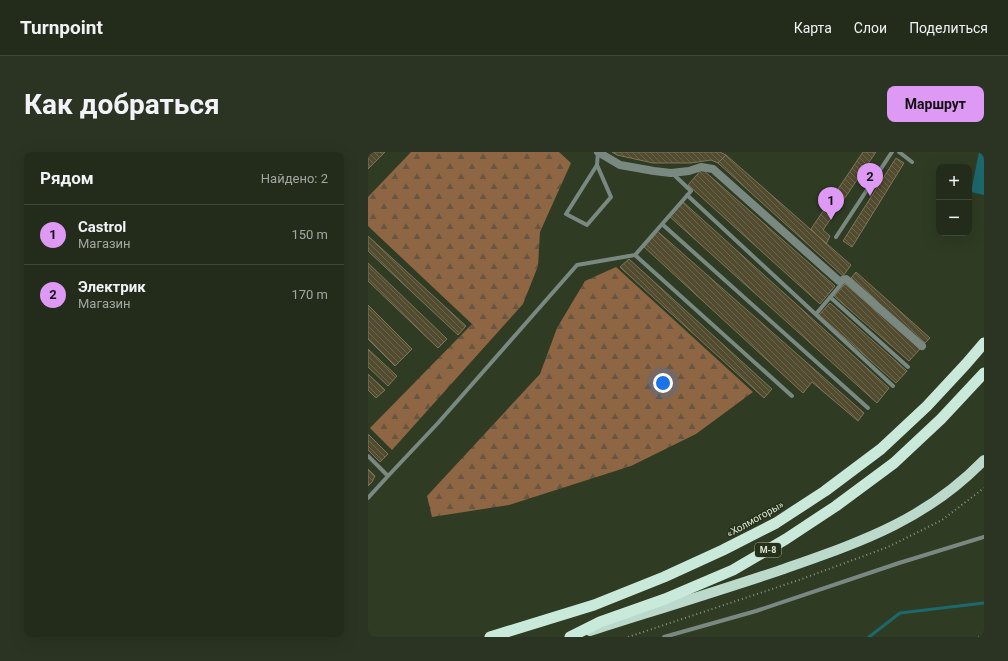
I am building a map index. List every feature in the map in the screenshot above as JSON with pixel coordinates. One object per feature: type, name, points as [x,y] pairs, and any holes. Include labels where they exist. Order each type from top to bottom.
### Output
[{"type":"highway","name":"«Холмогоры»","points":[[490,637],[594,605],[664,577],[723,550],[776,523],[825,491],[881,448],[927,406],[984,343]]},
{"type":"highway","name":"М-8","points":[[570,637],[600,622],[665,599],[733,570],[786,540],[836,506],[894,463],[941,419],[984,373]]},
{"type":"main road","points":[[966,364],[984,338]]},
{"type":"main road","points":[[570,637],[742,583],[846,547],[883,532],[914,516],[938,500],[960,483],[984,460]]},
{"type":"street","points":[[598,152],[620,165],[654,171],[671,173],[689,171],[701,167],[713,169],[839,281],[846,280],[922,346]]},
{"type":"lane","points":[[597,165],[611,197],[587,225],[566,214],[597,165],[598,152]]},
{"type":"lane","points":[[836,236],[892,152]]},
{"type":"lane","points":[[899,152],[912,162]]},
{"type":"lane","points":[[368,498],[438,423],[577,265],[634,255],[691,191],[671,173]]},
{"type":"lane","points":[[687,195],[893,386]]},
{"type":"lane","points":[[662,224],[868,408]]},
{"type":"lane","points":[[634,255],[792,396]]},
{"type":"lane","points":[[816,314],[844,280]]},
{"type":"lane","points":[[830,297],[908,366]]},
{"type":"lane","points":[[368,456],[388,476]]},
{"type":"lane","points":[[664,637],[756,611],[899,563],[984,537]]},
{"type":"path","points":[[628,637],[799,580],[888,547],[942,520],[984,488]]},
{"type":"path","points":[[978,637],[984,636]]},
{"type":"green space","points":[[411,152],[559,152],[571,163],[540,232],[538,266],[523,304],[392,450],[370,428],[472,324],[368,226],[368,197]]},
{"type":"green space","points":[[616,267],[753,392],[696,434],[631,466],[509,505],[432,517],[427,496],[540,374],[557,328],[585,281]]},
{"type":"water","points":[[979,152],[984,152],[984,195],[972,192]]},
{"type":"building","points":[[368,152],[385,152],[368,169]]},
{"type":"building","points":[[612,152],[720,152],[726,155],[718,163],[711,160],[691,163],[653,163],[617,155]]},
{"type":"building","points":[[863,152],[876,152],[823,230],[830,236],[826,244],[811,229]]},
{"type":"building","points":[[726,155],[851,265],[843,276],[718,163]]},
{"type":"building","points":[[896,158],[904,163],[852,247],[843,241]]},
{"type":"building","points":[[702,169],[835,286],[820,304],[688,185]]},
{"type":"building","points":[[682,201],[889,388],[877,403],[669,216]]},
{"type":"building","points":[[656,230],[864,413],[858,421],[812,382],[803,393],[643,246]]},
{"type":"building","points":[[368,236],[466,326],[458,335],[368,251]]},
{"type":"building","points":[[629,259],[772,389],[764,398],[620,267]]},
{"type":"building","points":[[368,263],[447,339],[438,348],[368,281]]},
{"type":"building","points":[[856,272],[930,338],[924,344],[851,278]]},
{"type":"building","points":[[845,284],[920,349],[909,361],[834,296]]},
{"type":"building","points":[[830,303],[907,371],[896,383],[819,315]]},
{"type":"building","points":[[368,305],[412,349],[395,366],[368,339]]},
{"type":"building","points":[[368,349],[397,376],[388,386],[368,367]]},
{"type":"building","points":[[368,374],[385,390],[376,398],[368,390]]},
{"type":"building","points":[[368,434],[388,454],[380,462],[368,450]]},
{"type":"building","points":[[368,469],[375,476],[368,486]]},
{"type":"waterway","points":[[869,637],[900,613],[984,603]]},
{"type":"place","name":"Электрик","points":[[870,196]]},
{"type":"place","name":"Castrol","points":[[831,220]]}]
